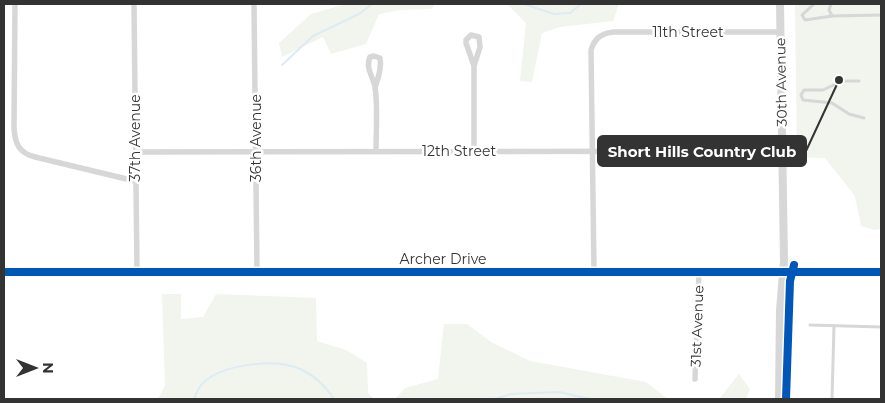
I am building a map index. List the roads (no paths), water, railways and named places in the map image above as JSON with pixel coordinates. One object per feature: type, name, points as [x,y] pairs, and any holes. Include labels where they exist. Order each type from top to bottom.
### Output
[{"type":"street","points":[[15,4],[14,128],[16,144],[27,155],[135,181]]},
{"type":"street","name":"37th Avenue","points":[[134,4],[137,272]]},
{"type":"street","name":"36th Avenue","points":[[254,4],[257,272]]},
{"type":"street","name":"30th Avenue","points":[[779,399],[780,310],[783,272],[780,4]]},
{"type":"street","name":"11th Street","points":[[593,152],[591,50],[597,37],[601,34],[613,32],[780,32]]},
{"type":"street","points":[[474,66],[466,43],[466,40],[471,35],[479,37],[481,43],[474,66],[474,151]]},
{"type":"street","points":[[375,88],[381,70],[381,61],[380,58],[374,56],[370,57],[368,67],[375,88],[376,151]]},
{"type":"street","name":"12th Street","points":[[135,152],[782,151]]},
{"type":"street","points":[[593,152],[594,272]]},
{"type":"street","name":"Archer Drive","points":[[4,272],[881,272]]},
{"type":"street","name":"31st Avenue","points":[[695,379],[699,272]]},
{"type":"lane","points":[[814,4],[802,15],[805,20],[832,16],[881,15]]},
{"type":"lane","points":[[831,4],[828,10],[832,16]]},
{"type":"lane","points":[[858,81],[842,81],[823,90],[804,90],[800,94],[803,100],[832,103],[849,114],[864,118]]},
{"type":"lane","points":[[810,325],[881,326]]},
{"type":"lane","points":[[832,399],[834,326]]},
{"type":"waterway","points":[[282,65],[313,36],[359,14],[372,4]]},
{"type":"waterway","points":[[524,4],[554,14],[570,13],[581,4]]},
{"type":"waterway","points":[[194,399],[200,386],[213,376],[237,367],[264,364],[277,364],[300,369],[319,382],[334,399]]},
{"type":"waterway","points":[[495,399],[511,394],[559,392],[590,399]]},
{"type":"place","name":"Short Hills Country Club","points":[[839,80]]}]
